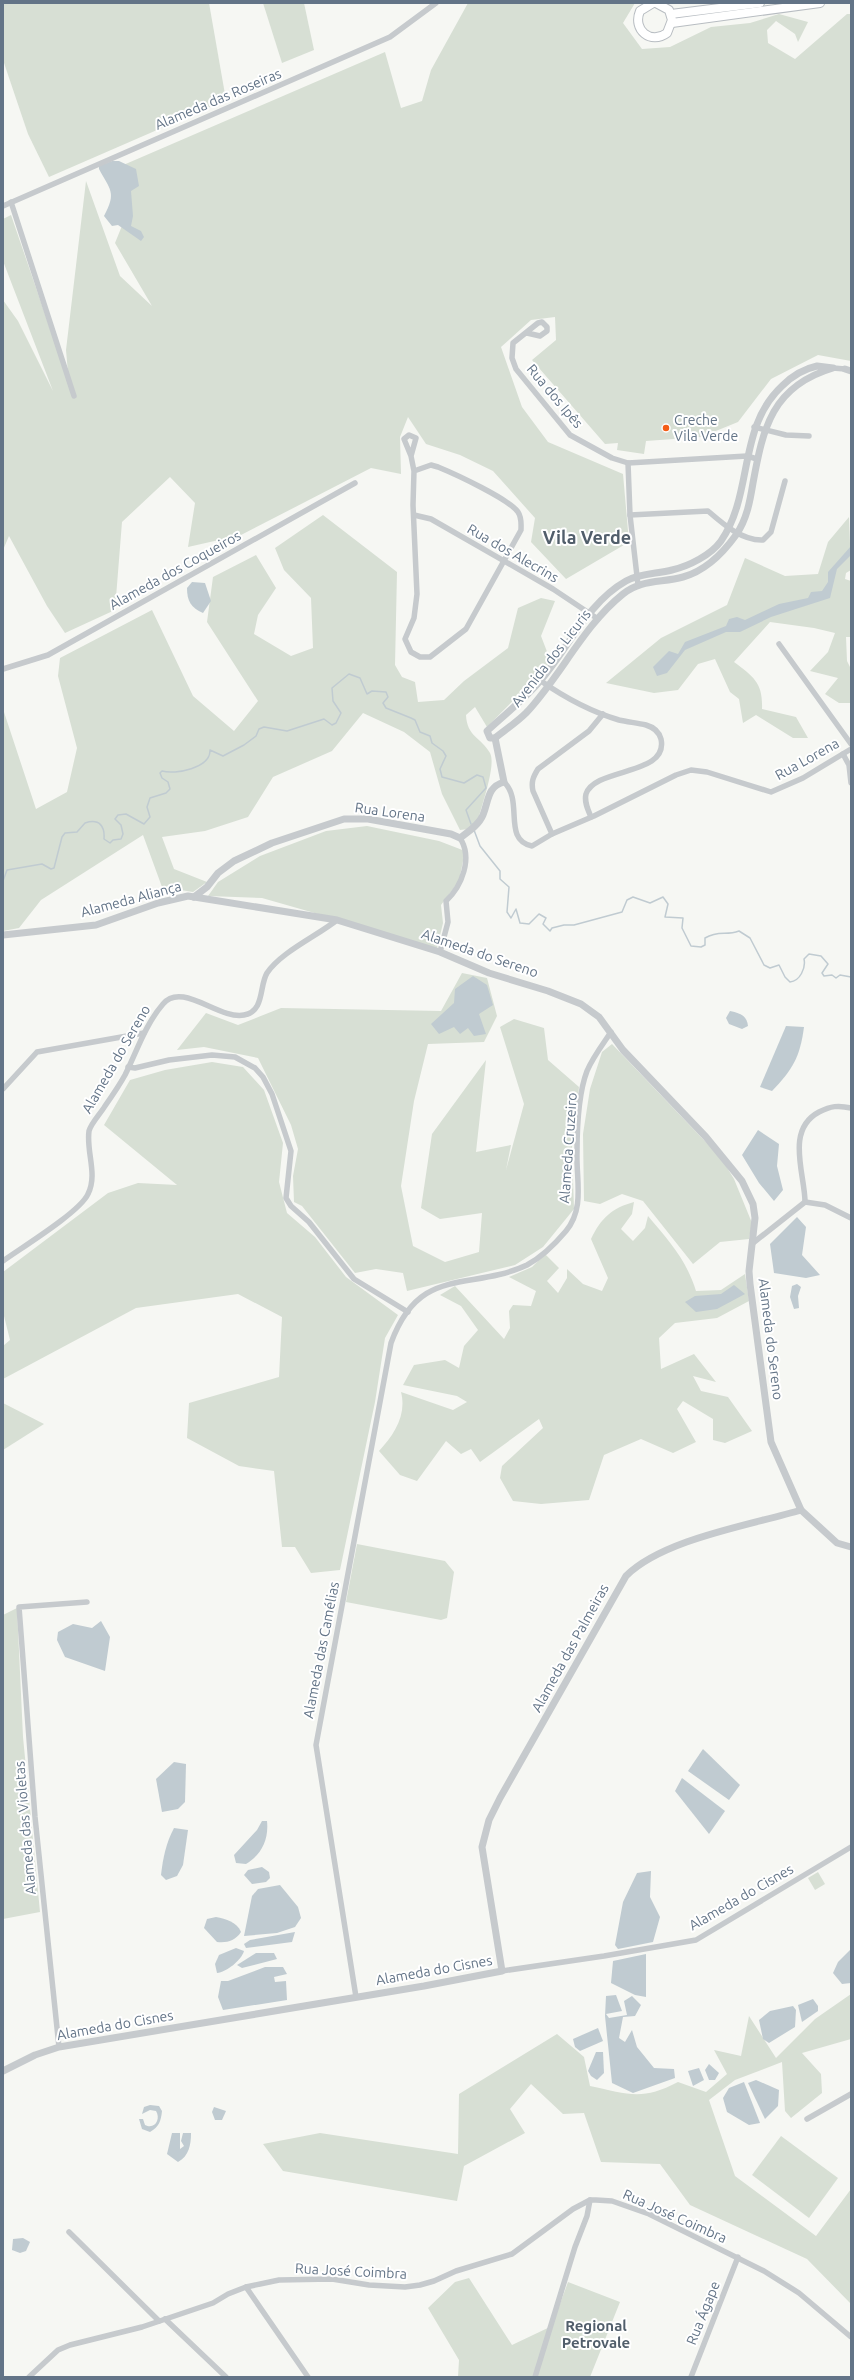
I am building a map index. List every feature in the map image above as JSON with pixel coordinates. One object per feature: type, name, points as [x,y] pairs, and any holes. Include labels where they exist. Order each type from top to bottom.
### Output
[{"type":"main road","points":[[652,3],[643,7],[638,16],[638,22],[642,32],[652,38],[663,36],[667,33],[672,18]]},
{"type":"main road","points":[[656,3],[664,6],[672,18]]},
{"type":"main road","points":[[672,18],[760,3]]},
{"type":"main road","points":[[672,18],[820,3]]},
{"type":"street","name":"Alameda das Roseiras","points":[[3,206],[390,37],[436,3]]},
{"type":"street","points":[[11,202],[74,396]]},
{"type":"street","name":"Rua dos Ipês","points":[[527,334],[516,340],[512,347],[512,358],[516,369],[570,435],[612,458],[628,463],[747,456],[757,459]]},
{"type":"street","name":"Avenida dos Licuris","points":[[833,368],[806,379],[786,395],[774,410],[764,428],[748,508],[738,533],[727,548],[702,569],[682,577],[638,585],[617,599],[598,619],[525,714],[495,738],[490,738],[487,731],[518,706],[541,680],[590,614],[613,590],[626,581],[637,576],[673,570],[694,561],[720,542],[738,507],[754,426],[772,395],[791,378],[806,368],[817,366],[833,368],[848,370]]},
{"type":"street","points":[[754,426],[786,435],[808,436]]},
{"type":"street","points":[[411,456],[414,471],[417,594],[414,618],[405,639],[411,652],[420,657],[430,657],[466,629],[522,530],[521,519],[518,512],[499,498],[438,467],[431,466],[414,471]]},
{"type":"street","points":[[628,463],[630,515],[638,585]]},
{"type":"street","points":[[630,515],[700,510],[708,511],[728,528],[738,533],[757,540],[768,538],[776,520],[785,481]]},
{"type":"street","name":"Alameda dos Coqueiros","points":[[3,668],[48,655],[355,483]]},
{"type":"street","name":"Rua dos Alecrins","points":[[414,515],[431,519],[504,563],[553,589],[598,619]]},
{"type":"street","points":[[779,644],[851,744]]},
{"type":"street","points":[[541,680],[603,714],[655,729],[660,738],[662,746],[658,754],[644,767],[623,772],[589,789],[586,795],[586,805],[591,818]]},
{"type":"street","points":[[552,834],[533,791],[531,784],[534,776],[538,769],[589,731],[603,714]]},
{"type":"street","points":[[440,952],[448,922],[446,901],[460,886],[464,873],[464,844],[460,838],[473,828],[482,816],[491,790],[497,784],[504,782],[495,738]]},
{"type":"street","name":"Rua Lorena","points":[[504,782],[511,790],[514,801],[514,825],[517,838],[525,844],[532,846],[552,834],[591,818],[687,771],[707,772],[770,792],[803,778],[851,749]]},
{"type":"street","points":[[843,754],[849,765],[851,783]]},
{"type":"street","name":"Rua Lorena","points":[[194,897],[207,887],[218,873],[234,861],[272,843],[344,819],[368,819],[451,834],[460,838]]},
{"type":"street","name":"Alameda Aliança","points":[[3,935],[96,925],[166,901],[188,896],[337,920]]},
{"type":"street","name":"Alameda do Sereno","points":[[3,1261],[73,1211],[88,1195],[92,1180],[89,1131],[128,1067],[144,1032],[164,1003],[171,997],[183,996],[233,1015],[245,1015],[259,1003],[262,994],[262,984],[268,972],[281,959],[337,920],[440,952],[489,973],[548,991],[581,1004],[599,1017],[623,1050],[706,1137],[742,1182],[754,1211],[753,1243],[749,1271],[771,1442],[801,1510]]},
{"type":"street","points":[[3,1089],[37,1052],[144,1032]]},
{"type":"street","name":"Alameda Cruzeiro","points":[[408,1312],[432,1289],[527,1265],[551,1247],[573,1222],[579,1197],[577,1153],[583,1090],[587,1071],[611,1032]]},
{"type":"street","points":[[128,1067],[135,1068],[169,1060],[212,1056],[235,1057],[255,1068],[263,1077],[272,1094],[291,1151],[286,1198],[291,1206],[309,1222],[354,1279],[408,1312]]},
{"type":"street","points":[[805,1202],[805,1186],[799,1147],[804,1126],[811,1118],[830,1106],[851,1108]]},
{"type":"street","points":[[753,1243],[805,1202],[825,1205],[851,1218]]},
{"type":"street","name":"Alameda das Camélias","points":[[356,1996],[316,1745],[391,1343],[396,1330],[408,1312]]},
{"type":"street","points":[[801,1510],[837,1543],[851,1547]]},
{"type":"street","name":"Alameda das Palmeiras","points":[[502,1971],[482,1847],[484,1835],[500,1798],[620,1585],[639,1564],[659,1554],[711,1535],[801,1510]]},
{"type":"street","name":"Alameda das Violetas","points":[[59,2047],[35,1817],[20,1607],[87,1602]]},
{"type":"street","name":"Alameda do Cisnes","points":[[3,2071],[35,2055],[59,2047],[502,1971],[696,1940],[851,1847]]},
{"type":"street","points":[[807,2119],[851,2094]]},
{"type":"street","points":[[535,2377],[575,2247],[587,2216],[590,2200]]},
{"type":"street","name":"Rua José Coimbra","points":[[29,2377],[58,2350],[70,2345],[142,2327],[213,2303],[228,2294],[246,2287],[278,2280],[302,2278],[332,2279],[385,2286],[420,2285],[456,2271],[512,2254],[573,2209],[590,2200],[612,2201],[631,2207],[738,2257],[764,2271],[798,2293],[851,2337]]},
{"type":"street","points":[[69,2232],[162,2320],[226,2377]]},
{"type":"street","name":"Rua Ágape","points":[[691,2377],[738,2257]]},
{"type":"street","points":[[246,2287],[308,2377]]},
{"type":"shaded area","points":[[3,3],[209,3],[226,100],[49,177],[28,134],[3,60]]},
{"type":"shaded area","points":[[263,3],[304,3],[314,50],[282,63]]},
{"type":"shaded area","points":[[468,3],[635,3],[623,23],[642,49],[670,47],[711,27],[750,23],[779,14],[808,22],[798,42],[795,34],[776,21],[767,30],[768,43],[795,59],[847,14],[851,14],[851,361],[818,355],[771,379],[738,422],[701,437],[646,441],[644,454],[617,450],[618,443],[605,444],[532,360],[556,340],[555,317],[531,320],[501,347],[522,407],[548,442],[623,474],[629,542],[566,579],[531,542],[535,518],[493,471],[460,455],[426,444],[408,417],[400,437],[401,474],[371,468],[241,535],[188,547],[195,503],[170,477],[122,522],[115,610],[65,633],[47,606],[9,536],[3,550],[3,300],[18,321],[53,391],[3,261],[3,219],[11,215],[69,384],[66,350],[86,181],[120,276],[152,306],[115,243],[128,211],[121,166],[385,52],[401,108],[422,101],[431,70]]},
{"type":"shaded area","points":[[112,161],[119,161],[136,169],[139,186],[131,191],[133,216],[131,226],[141,231],[144,237],[141,241],[118,225],[112,226],[104,216],[111,196],[109,187],[99,169],[99,166]]},
{"type":"shaded area","points":[[323,515],[397,572],[395,665],[402,677],[415,682],[418,702],[444,700],[464,681],[508,648],[518,608],[541,598],[555,601],[541,636],[551,662],[487,727],[475,707],[466,715],[469,728],[483,743],[492,759],[487,789],[476,828],[460,830],[442,794],[430,752],[404,732],[363,713],[332,751],[273,777],[248,817],[205,831],[162,837],[174,869],[207,882],[193,892],[162,887],[143,835],[41,900],[19,928],[3,931],[3,709],[36,809],[67,792],[77,748],[58,676],[60,658],[152,610],[193,696],[234,731],[258,701],[207,622],[213,577],[256,555],[276,588],[258,615],[254,634],[291,656],[313,648],[311,598],[284,570],[275,548]]},
{"type":"shaded area","points":[[849,517],[851,570],[846,573],[845,579],[851,581],[851,637],[846,637],[847,661],[851,669],[851,703],[839,703],[825,694],[838,678],[810,671],[828,652],[835,633],[814,628],[770,622],[734,662],[756,681],[761,693],[762,709],[796,717],[808,738],[793,738],[756,715],[743,723],[739,699],[730,692],[715,659],[698,664],[678,690],[654,693],[606,683],[661,638],[727,605],[745,558],[785,576],[818,574],[828,542]]},
{"type":"shaded area","points":[[851,546],[851,555],[837,569],[830,598],[771,617],[740,632],[726,632],[685,650],[667,673],[657,676],[653,667],[669,651],[678,654],[685,642],[726,626],[729,619],[737,617],[745,620],[779,604],[808,598],[811,592],[822,591],[828,582],[828,572]]},
{"type":"shaded area","points":[[192,582],[205,583],[211,601],[203,613],[195,609],[190,604],[187,588]]},
{"type":"shaded area","points":[[367,826],[439,841],[465,851],[459,881],[441,905],[443,923],[437,948],[262,898],[208,896],[218,882],[260,856],[326,831]]},
{"type":"shaded area","points":[[462,973],[487,978],[497,1016],[484,1042],[428,1044],[414,1101],[401,1186],[413,1246],[445,1262],[479,1252],[482,1213],[440,1219],[421,1208],[432,1134],[486,1060],[476,1152],[511,1145],[506,1170],[524,1104],[500,1027],[514,1019],[544,1028],[548,1060],[579,1087],[572,1147],[574,1209],[543,1247],[515,1265],[407,1291],[403,1273],[376,1269],[355,1273],[302,1206],[294,1202],[293,1176],[298,1149],[291,1125],[258,1058],[204,1047],[177,1050],[206,1013],[238,1025],[281,1008],[441,1011]]},
{"type":"shaded area","points":[[473,976],[487,985],[493,1005],[479,1014],[486,1034],[474,1036],[468,1028],[460,1034],[454,1027],[439,1034],[431,1024],[454,1003],[455,989]]},
{"type":"shaded area","points":[[730,1011],[744,1017],[748,1026],[742,1029],[729,1024],[726,1018]]},
{"type":"shaded area","points":[[786,1026],[804,1027],[800,1047],[798,1055],[790,1069],[772,1091],[760,1087]]},
{"type":"shaded area","points":[[612,1044],[721,1158],[734,1179],[752,1223],[749,1239],[720,1242],[693,1264],[643,1201],[622,1194],[600,1204],[584,1201],[583,1134],[590,1089],[602,1052]]},
{"type":"shaded area","points":[[212,1062],[243,1067],[264,1090],[283,1143],[279,1182],[287,1213],[315,1237],[346,1277],[398,1315],[385,1338],[375,1402],[340,1570],[311,1573],[295,1547],[282,1547],[274,1471],[239,1466],[187,1438],[189,1403],[279,1377],[282,1317],[238,1294],[136,1308],[3,1379],[3,1346],[10,1340],[3,1312],[3,1272],[108,1193],[138,1183],[177,1185],[104,1125],[130,1080],[165,1070]]},
{"type":"shaded area","points":[[758,1130],[779,1144],[777,1166],[783,1190],[774,1201],[759,1183],[742,1155]]},
{"type":"shaded area","points":[[634,1202],[632,1214],[621,1229],[633,1241],[645,1228],[648,1216],[670,1242],[682,1260],[696,1291],[721,1290],[745,1274],[749,1301],[717,1318],[675,1323],[659,1338],[661,1369],[694,1354],[716,1382],[693,1376],[701,1391],[728,1397],[752,1431],[725,1443],[713,1440],[713,1419],[683,1401],[677,1409],[696,1442],[673,1453],[641,1439],[604,1455],[589,1500],[541,1504],[513,1501],[500,1478],[502,1466],[543,1428],[539,1419],[480,1462],[471,1449],[461,1454],[446,1441],[417,1481],[400,1475],[379,1451],[390,1438],[401,1417],[401,1392],[453,1410],[467,1402],[457,1396],[403,1385],[414,1365],[445,1360],[459,1368],[464,1346],[478,1330],[461,1306],[440,1295],[455,1286],[504,1339],[510,1328],[509,1311],[513,1305],[531,1306],[536,1291],[509,1277],[532,1267],[545,1254],[559,1268],[547,1281],[558,1293],[567,1278],[567,1269],[583,1284],[602,1291],[608,1278],[591,1239],[599,1225],[608,1215],[619,1207]]},
{"type":"shaded area","points":[[797,1217],[806,1227],[802,1255],[820,1275],[806,1278],[774,1273],[770,1244]]},
{"type":"shaded area","points":[[797,1284],[801,1287],[798,1296],[799,1308],[794,1309],[790,1297],[792,1286]]},
{"type":"shaded area","points":[[734,1285],[745,1294],[717,1309],[696,1312],[685,1302],[695,1296],[721,1294]]},
{"type":"shaded area","points":[[3,1403],[44,1424],[3,1450]]},
{"type":"shaded area","points":[[357,1544],[445,1561],[454,1572],[447,1618],[441,1620],[346,1602]]},
{"type":"shaded area","points":[[17,1608],[23,1737],[40,1912],[3,1919],[3,1615]]},
{"type":"shaded area","points":[[101,1621],[110,1637],[105,1671],[65,1657],[57,1640],[58,1632],[73,1624],[92,1628]]},
{"type":"shaded area","points":[[703,1749],[740,1785],[729,1800],[688,1771]]},
{"type":"shaded area","points":[[174,1762],[186,1764],[185,1802],[178,1809],[162,1812],[156,1779]]},
{"type":"shaded area","points":[[682,1778],[725,1811],[709,1834],[675,1791]]},
{"type":"shaded area","points":[[262,1821],[267,1821],[267,1834],[260,1851],[246,1864],[236,1863],[234,1855],[257,1830]]},
{"type":"shaded area","points":[[174,1828],[188,1830],[183,1865],[177,1876],[166,1880],[161,1875],[167,1845]]},
{"type":"shaded area","points":[[262,1867],[269,1872],[270,1878],[266,1882],[252,1884],[244,1875],[248,1870]]},
{"type":"shaded area","points":[[651,1871],[650,1897],[660,1917],[653,1942],[618,1949],[615,1945],[623,1902],[637,1873]]},
{"type":"shaded area","points":[[818,1872],[825,1884],[815,1890],[808,1878]]},
{"type":"shaded area","points":[[280,1885],[298,1907],[301,1918],[295,1927],[277,1933],[244,1936],[252,1896],[258,1889]]},
{"type":"shaded area","points":[[216,1917],[234,1923],[241,1932],[236,1938],[230,1941],[217,1942],[204,1928],[207,1919]]},
{"type":"shaded area","points":[[295,1932],[292,1942],[246,1948],[244,1944],[250,1940]]},
{"type":"shaded area","points":[[236,1948],[244,1951],[240,1959],[229,1968],[217,1973],[215,1964],[219,1955]]},
{"type":"shaded area","points":[[851,1949],[851,1983],[842,1984],[833,1973],[838,1962]]},
{"type":"shaded area","points":[[256,1953],[274,1953],[277,1959],[242,1968],[237,1965]]},
{"type":"shaded area","points":[[646,1954],[646,1997],[635,1995],[611,1983],[613,1961]]},
{"type":"shaded area","points":[[265,1967],[283,1967],[287,1974],[274,1977],[275,1982],[286,1981],[287,2000],[223,2010],[218,1997],[221,1981],[228,1981]]},
{"type":"shaded area","points":[[851,1994],[851,2039],[802,2053],[821,2074],[822,2093],[791,2118],[785,2111],[782,2062],[735,2080],[709,2100],[735,2176],[816,2236],[851,2189],[851,2304],[807,2259],[690,2205],[660,2164],[601,2162],[584,2113],[563,2114],[531,2084],[510,2109],[525,2133],[464,2166],[457,2201],[283,2171],[263,2144],[320,2133],[458,2154],[459,2094],[557,2034],[584,2057],[590,2086],[625,2093],[644,2094],[654,2092],[678,2082],[706,2092],[727,2074],[714,2050],[741,2056],[749,2016],[776,2058],[815,2019]]},
{"type":"shaded area","points":[[616,1995],[622,2011],[606,2014],[609,2018],[627,2015],[624,2001],[632,1996],[641,2005],[635,2016],[623,2017],[619,2038],[625,2042],[632,2030],[637,2047],[654,2068],[674,2069],[675,2078],[633,2093],[612,2083],[605,2016],[606,1996]]},
{"type":"shaded area","points":[[813,1999],[818,2006],[818,2011],[802,2022],[798,2005]]},
{"type":"shaded area","points":[[793,2006],[796,2010],[795,2027],[769,2043],[763,2039],[759,2020],[770,2011]]},
{"type":"shaded area","points":[[598,2028],[603,2041],[580,2051],[575,2047],[573,2039]]},
{"type":"shaded area","points":[[596,2052],[603,2052],[604,2073],[597,2080],[591,2076],[588,2071]]},
{"type":"shaded area","points":[[709,2064],[719,2073],[715,2080],[709,2080],[705,2070]]},
{"type":"shaded area","points":[[699,2068],[704,2080],[693,2086],[688,2071]]},
{"type":"shaded area","points":[[756,2080],[779,2090],[778,2106],[765,2119],[748,2083]]},
{"type":"shaded area","points":[[744,2082],[760,2123],[749,2125],[727,2112],[723,2098],[729,2088]]},
{"type":"shaded area","points":[[150,2105],[159,2106],[162,2111],[159,2123],[156,2128],[150,2132],[142,2129],[139,2119],[143,2119],[145,2125],[149,2126],[156,2123],[158,2117],[156,2111],[150,2110],[142,2114],[144,2107]]},
{"type":"shaded area","points":[[214,2107],[226,2111],[222,2120],[215,2120],[212,2112]]},
{"type":"shaded area","points":[[172,2133],[180,2133],[180,2149],[184,2146],[181,2141],[183,2133],[191,2133],[189,2150],[185,2157],[178,2162],[167,2154]]},
{"type":"shaded area","points":[[781,2136],[838,2178],[809,2218],[752,2175]]},
{"type":"shaded area","points":[[23,2238],[30,2242],[26,2251],[20,2253],[12,2250],[13,2239]]},
{"type":"shaded area","points":[[469,2278],[512,2345],[552,2326],[568,2282],[620,2302],[590,2377],[458,2377],[459,2360],[428,2308],[455,2282]]},
{"type":"waterway","points":[[3,881],[7,870],[42,864],[51,869],[54,868],[62,837],[65,833],[77,832],[85,823],[98,823],[104,831],[104,839],[110,843],[113,840],[121,839],[123,834],[121,825],[115,819],[118,815],[126,814],[144,824],[150,817],[147,807],[150,798],[166,793],[170,789],[168,782],[162,778],[160,773],[162,771],[183,771],[199,766],[209,756],[210,750],[223,756],[244,745],[256,736],[259,729],[264,727],[287,731],[324,719],[332,725],[336,723],[341,713],[333,701],[332,688],[349,674],[360,678],[367,694],[372,691],[386,692],[388,697],[383,703],[386,708],[415,720],[420,732],[430,736],[432,743],[443,751],[446,756],[440,769],[442,777],[464,783],[477,775],[483,777],[486,788],[466,810],[471,824]]},
{"type":"waterway","points":[[474,830],[480,846],[500,871],[500,879],[509,887],[507,912],[511,918],[516,909],[520,923],[529,924],[539,914],[546,918],[543,924],[550,931],[552,928],[564,925],[574,925],[622,912],[627,900],[633,897],[650,903],[663,897],[668,904],[665,917],[683,918],[682,928],[691,946],[701,947],[705,945],[705,938],[714,934],[739,931],[750,938],[764,965],[770,968],[779,965],[785,977],[790,982],[794,981],[802,974],[804,959],[809,954],[821,956],[828,964],[822,973],[824,976],[832,975],[836,978],[840,975],[851,977]]},
{"type":"place","name":"Creche Vila Verde","points":[[666,428]]},
{"type":"district","name":"Vila Verde","points":[[587,538]]},
{"type":"district","name":"Regional Petrovale","points":[[596,2334]]}]
